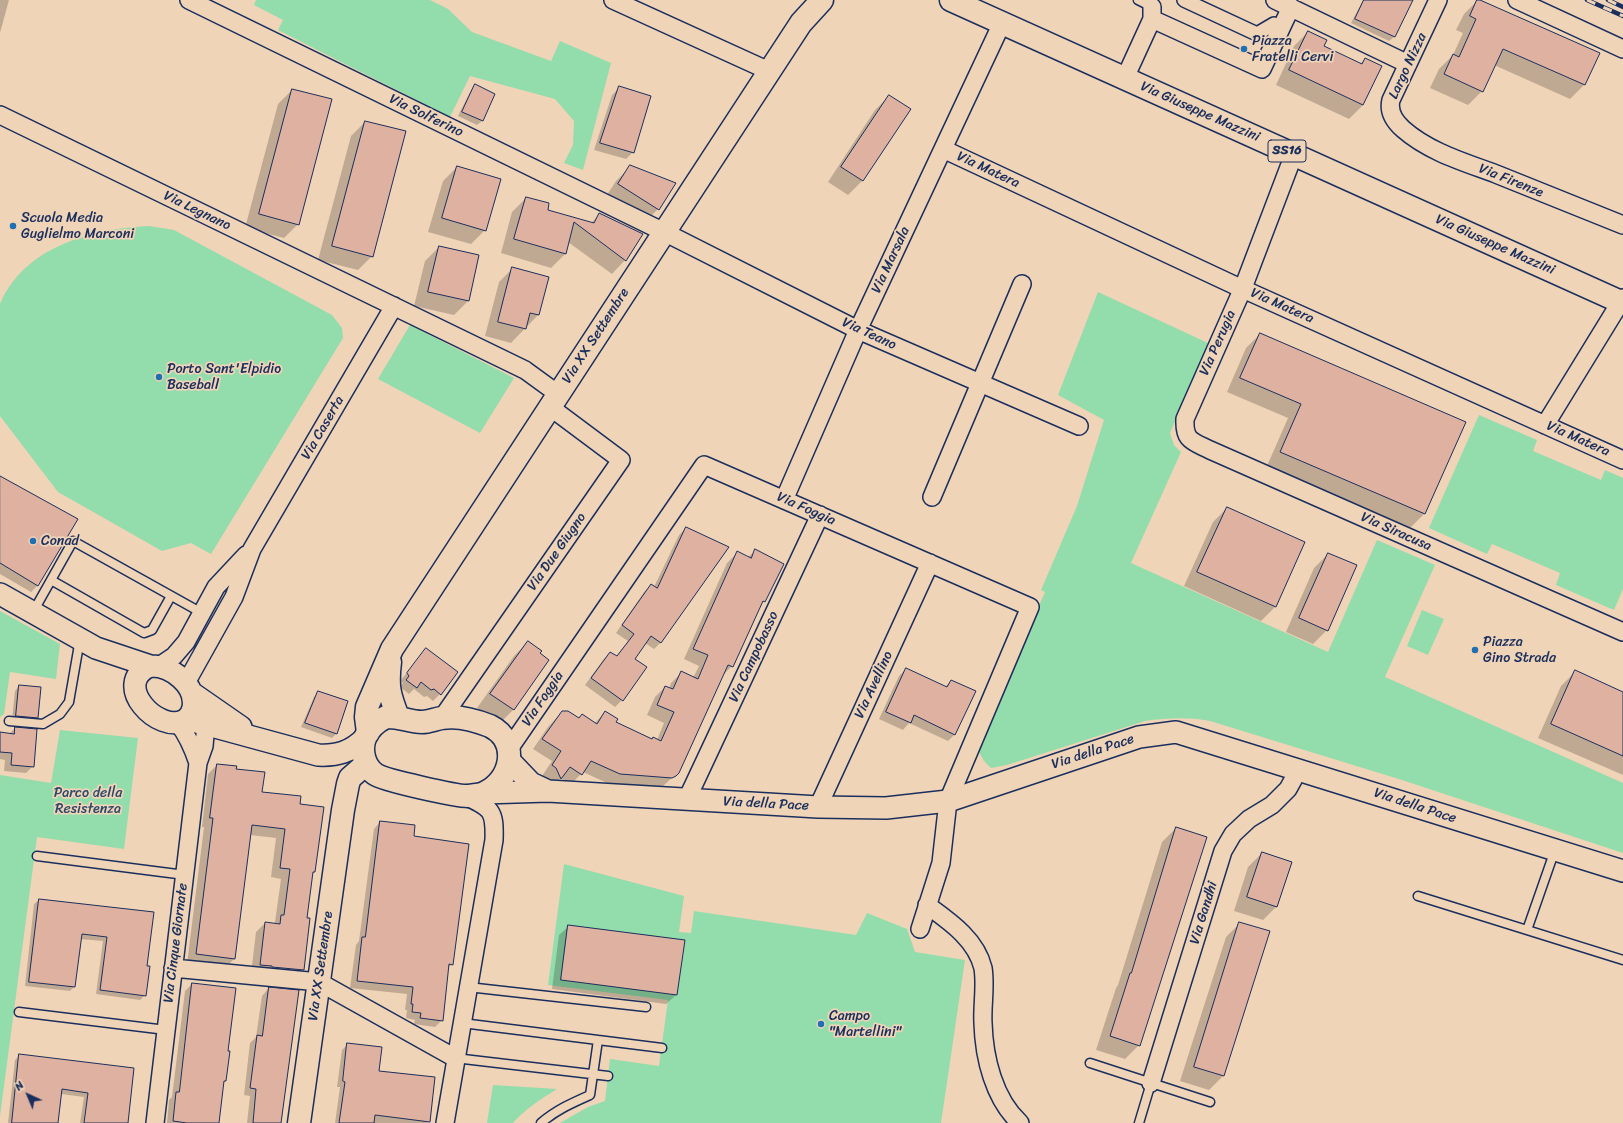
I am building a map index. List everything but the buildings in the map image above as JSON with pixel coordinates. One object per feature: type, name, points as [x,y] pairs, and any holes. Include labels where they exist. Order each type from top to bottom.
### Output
[{"type":"main road","name":"Via XX Settembre","points":[[801,23],[808,0]]},
{"type":"main road","name":"Via XX Settembre","points":[[299,1123],[343,810],[348,784],[354,774],[366,763],[363,754],[366,735],[367,707],[392,649],[769,71],[801,23],[822,0]]},
{"type":"main road","name":"Via Giuseppe Mazzini","points":[[952,0],[1622,301]]},
{"type":"main road","name":"Via XX Settembre","points":[[392,649],[388,682],[391,700],[398,717]]},
{"type":"main road","points":[[366,735],[375,724],[386,718],[398,717],[422,722],[442,718],[458,717],[490,727],[500,733],[506,741],[509,754],[505,773],[498,784],[474,795],[393,781],[374,774],[366,763]]},
{"type":"main road","name":"Via XX Settembre","points":[[343,810],[351,796],[365,783],[371,781],[393,781]]},
{"type":"street","name":"Via Solferino","points":[[189,0],[664,232]]},
{"type":"street","points":[[613,0],[769,71]]},
{"type":"street","points":[[1184,0],[1257,34],[1274,24],[1281,28]]},
{"type":"street","name":"Largo Nizza","points":[[1403,129],[1392,115],[1389,107],[1438,0]]},
{"type":"street","points":[[1517,0],[1623,49]]},
{"type":"street","points":[[1125,78],[1148,6],[1262,69],[1281,28],[1283,4],[1408,64]]},
{"type":"street","name":"Via Marsala","points":[[784,500],[858,330],[1002,23]]},
{"type":"street","name":"Via Legnano","points":[[0,115],[525,370],[554,400]]},
{"type":"street","name":"Via Firenze","points":[[1403,129],[1422,142],[1448,156],[1623,225]]},
{"type":"street","name":"Via Matera","points":[[943,149],[1243,288],[1623,460]]},
{"type":"street","name":"Via Perugia","points":[[1184,419],[1243,288],[1294,154]]},
{"type":"street","name":"Via Teano","points":[[664,232],[858,330],[1079,426]]},
{"type":"street","points":[[932,497],[1022,284]]},
{"type":"street","points":[[1545,425],[1622,301]]},
{"type":"street","name":"Via Caserta","points":[[190,707],[252,550],[394,306]]},
{"type":"street","name":"Via Due Giugno","points":[[442,718],[621,460],[554,400]]},
{"type":"street","name":"Via Siracusa","points":[[1184,419],[1184,431],[1190,440],[1210,450],[1623,632]]},
{"type":"street","name":"Via Foggia","points":[[509,754],[704,465],[1030,607],[948,801]]},
{"type":"street","name":"Via Campobasso","points":[[687,799],[820,516]]},
{"type":"street","name":"Via Caserta","points":[[155,666],[174,656],[186,642],[216,587],[252,550]]},
{"type":"street","name":"Via Avellino","points":[[818,807],[930,563]]},
{"type":"street","points":[[0,594],[88,643],[174,673],[190,707],[256,738],[342,763],[351,760],[366,763]]},
{"type":"street","points":[[88,643],[119,671],[135,692],[140,702],[148,711],[157,717],[169,723],[190,707]]},
{"type":"street","points":[[135,692],[134,682],[137,675],[143,669],[155,666]]},
{"type":"street","points":[[190,707],[256,738]]},
{"type":"street","name":"Via Cinque Giornate","points":[[190,707],[187,735],[198,763]]},
{"type":"street","name":"Via Cinque Giornate","points":[[155,1123],[198,763],[204,746],[190,707]]},
{"type":"street","name":"Via della Pace","points":[[474,795],[548,791],[818,807],[886,808],[948,801],[1139,737],[1176,732],[1299,769],[1623,872]]},
{"type":"street","points":[[326,759],[358,746],[366,735]]},
{"type":"street","name":"Via della Pace","points":[[509,754],[531,783],[548,791]]},
{"type":"street","points":[[326,759],[348,784]]},
{"type":"street","name":"Via Gandhi","points":[[1152,1083],[1223,851],[1234,834],[1250,819],[1272,805],[1288,789],[1299,769]]},
{"type":"street","points":[[446,1123],[455,1058],[494,840],[494,822],[489,809],[474,795]]},
{"type":"street","points":[[920,929],[941,863],[948,801]]},
{"type":"street","points":[[928,905],[961,930],[975,950],[982,967],[984,990],[983,1023],[988,1058],[994,1084],[1010,1114],[1020,1123]]},
{"type":"street","points":[[173,968],[319,982],[455,1058]]},
{"type":"lane","points":[[33,612],[73,541],[202,613]]},
{"type":"lane","points":[[51,580],[144,633],[152,630],[171,596]]},
{"type":"lane","points":[[9,721],[43,724],[60,714],[69,702],[88,643]]},
{"type":"lane","points":[[1527,930],[1555,850]]},
{"type":"lane","points":[[37,856],[185,875]]},
{"type":"lane","points":[[1418,896],[1623,960]]},
{"type":"lane","points":[[468,987],[646,1007]]},
{"type":"lane","points":[[20,1012],[166,1030]]},
{"type":"lane","points":[[462,1023],[662,1048]]},
{"type":"lane","points":[[541,1123],[550,1115],[571,1103],[590,1095],[598,1040]]},
{"type":"lane","points":[[455,1058],[608,1076]]},
{"type":"lane","points":[[1090,1063],[1210,1102]]},
{"type":"lane","name":"Via Gandhi","points":[[1139,1123],[1152,1083]]},
{"type":"green space","points":[[256,0],[430,0],[448,9],[472,32],[551,61],[560,41],[611,63],[583,170],[564,163],[573,145],[574,121],[555,99],[470,76],[450,117],[278,30],[283,20],[254,5]]},
{"type":"green space","name":"Porto Sant'Elpidio Baseball","points":[[149,226],[174,230],[332,315],[342,328],[343,338],[211,554],[191,543],[162,551],[58,492],[0,416],[0,304],[11,284],[26,268],[43,255],[62,244],[105,231]]},
{"type":"green space","points":[[1098,292],[1208,343],[1170,433],[1174,445],[1181,452],[1131,563],[1328,652],[1377,540],[1435,565],[1385,677],[1623,783],[1623,853],[1402,780],[1210,721],[1178,718],[1145,721],[1007,765],[991,768],[986,763],[982,758],[978,745],[1045,592],[1041,590],[1077,506],[1104,420],[1058,395]]},
{"type":"green space","points":[[410,325],[514,378],[480,433],[378,379]]},
{"type":"green space","points":[[1479,415],[1537,440],[1533,451],[1601,480],[1605,470],[1623,478],[1623,589],[1614,610],[1556,585],[1560,573],[1492,544],[1487,554],[1429,528]]},
{"type":"green space","points":[[1422,610],[1444,619],[1428,655],[1407,646]]},
{"type":"green space","points":[[0,611],[60,644],[56,679],[10,672],[4,714],[0,717]]},
{"type":"green space","name":"Parco della Resistenza","points":[[60,730],[138,738],[124,849],[37,837],[0,1116],[0,775],[51,783]]},
{"type":"green space","points":[[564,864],[684,896],[679,932],[691,933],[694,911],[856,935],[867,913],[907,929],[915,952],[965,960],[941,1123],[560,1123],[588,1107],[605,1101],[610,1059],[659,1066],[668,1000],[548,985]]},
{"type":"green space","points":[[493,1085],[557,1089],[539,1100],[513,1123],[487,1123]]},
{"type":"railway","points":[[1587,0],[1623,16]]},
{"type":"railway","points":[[1608,0],[1623,7]]},
{"type":"place","name":"Piazza Fratelli Cervi","points":[[1244,49]]},
{"type":"place","name":"Scuola Media Guglielmo Marconi","points":[[13,226]]},
{"type":"place","name":"Porto Sant'Elpidio Baseball","points":[[159,377]]},
{"type":"place","name":"Conad","points":[[33,541]]},
{"type":"place","name":"Piazza Gino Strada","points":[[1475,650]]},
{"type":"place","name":"Campo \"Martellini\"","points":[[821,1024]]}]
